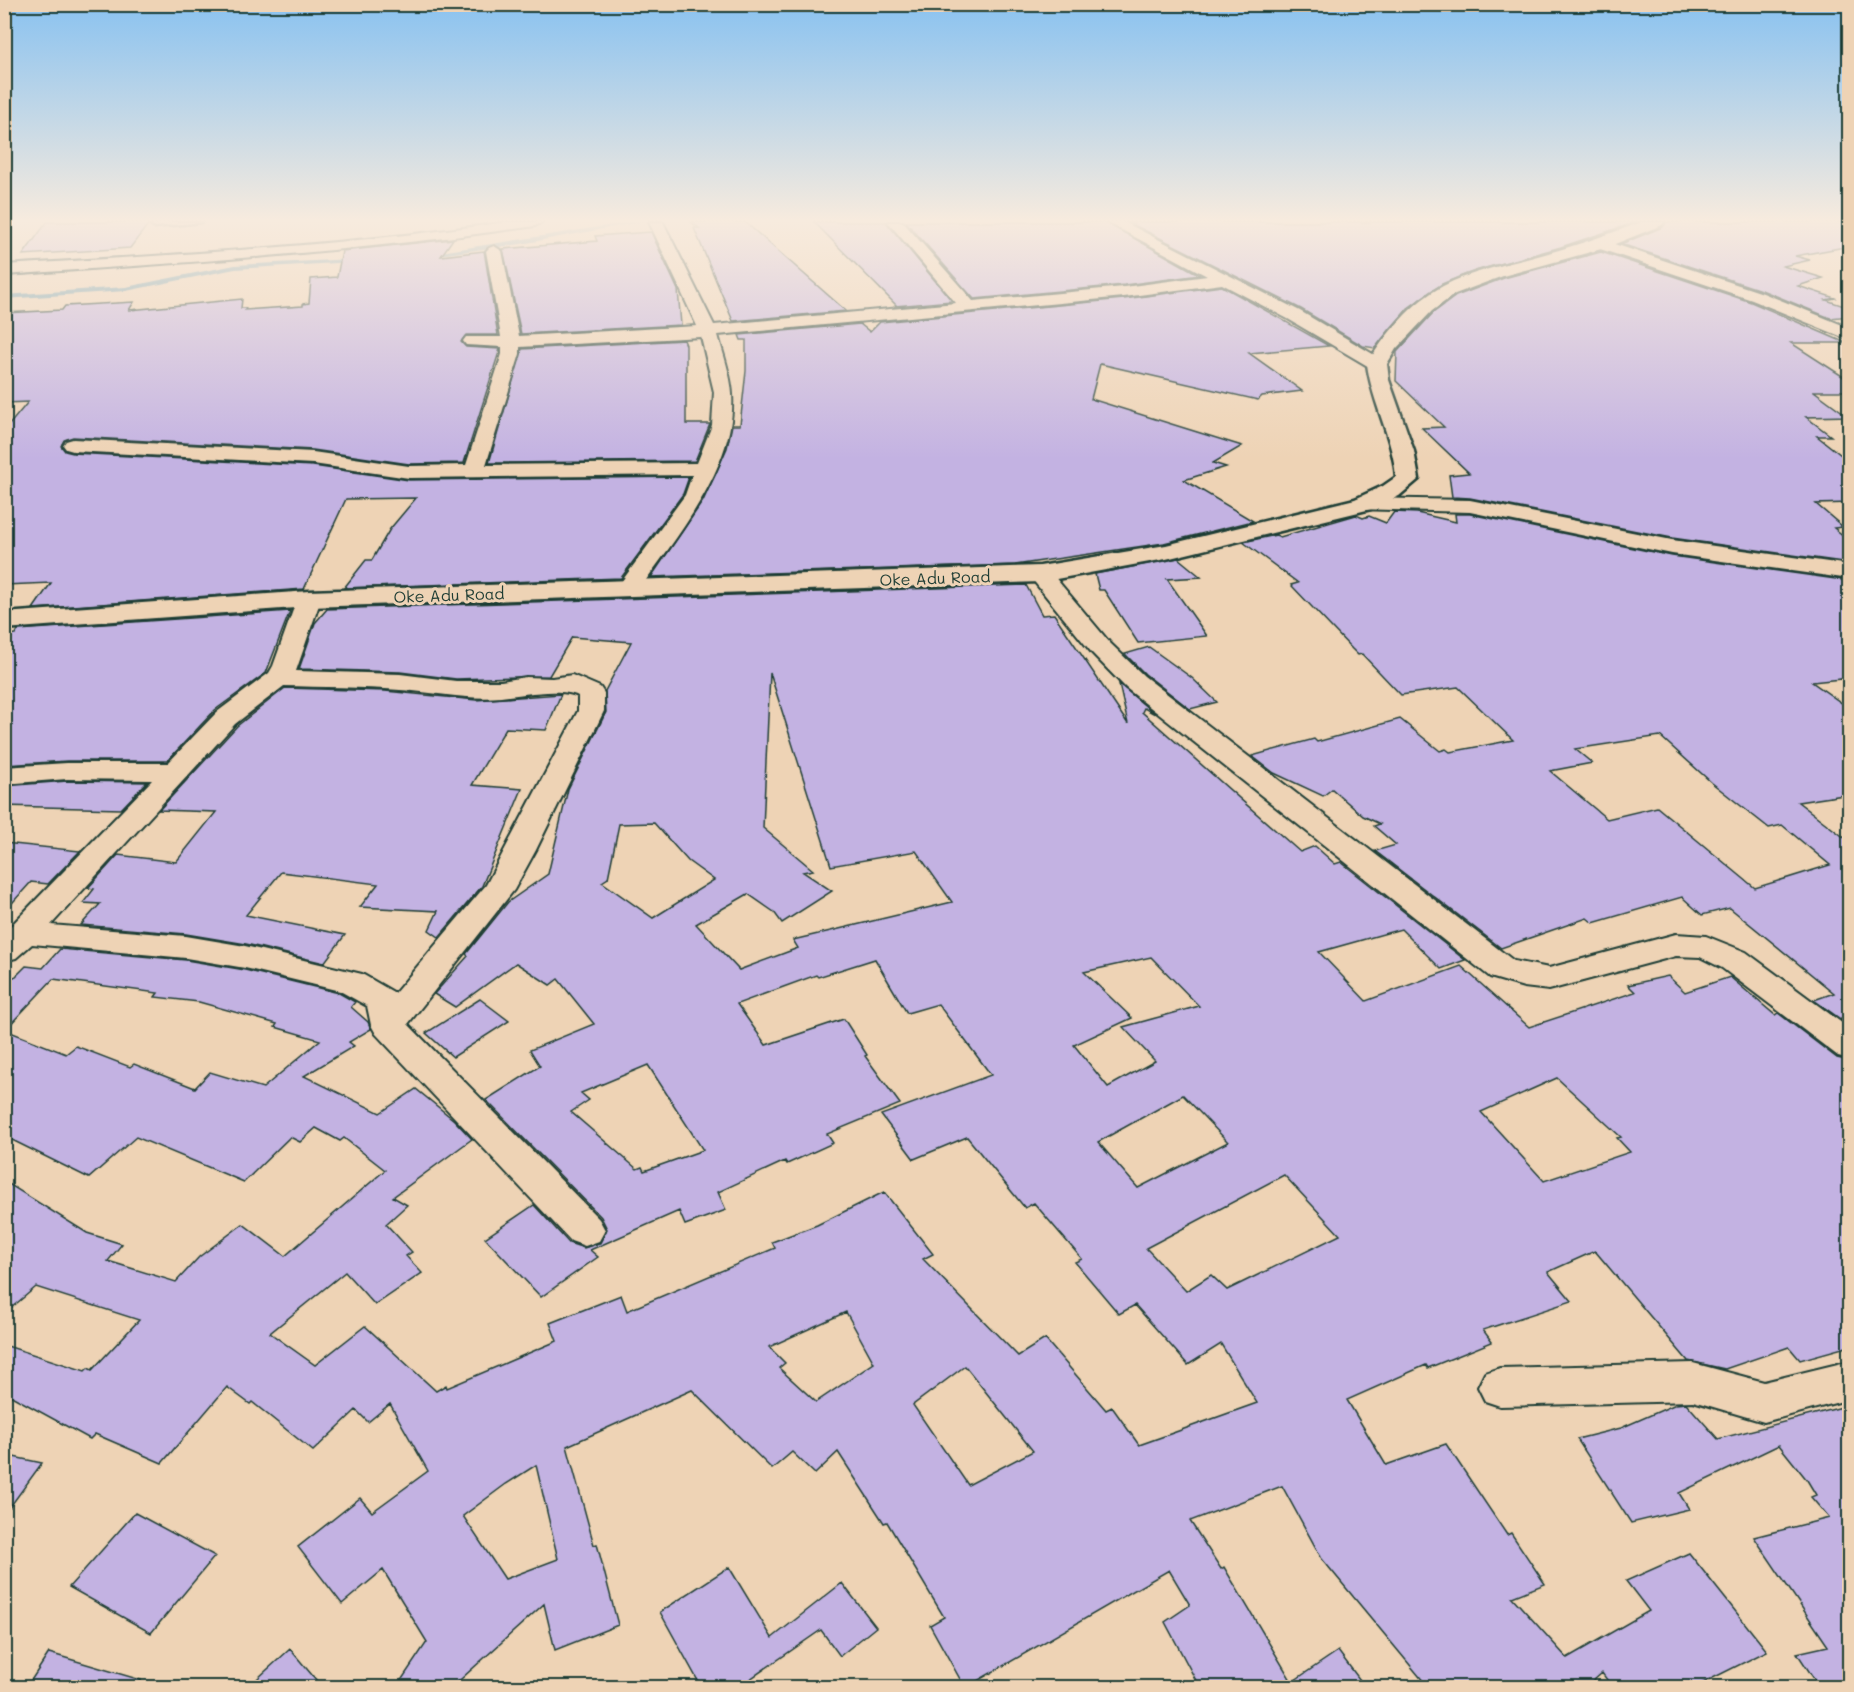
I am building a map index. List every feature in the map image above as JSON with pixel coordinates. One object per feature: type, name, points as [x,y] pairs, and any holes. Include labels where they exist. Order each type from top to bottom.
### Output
[{"type":"street","points":[[474,471],[511,354],[503,301]]},
{"type":"street","points":[[628,589],[695,495],[722,425],[723,392],[708,331],[694,301]]},
{"type":"street","points":[[963,301],[967,305]]},
{"type":"street","points":[[472,341],[511,342],[708,331],[1012,301]]},
{"type":"street","points":[[1267,301],[1377,364]]},
{"type":"street","points":[[1434,301],[1395,338],[1377,364],[1384,403],[1408,462],[1408,479],[1470,506]]},
{"type":"street","points":[[1771,301],[1850,335]]},
{"type":"street","points":[[73,445],[313,458],[409,472],[706,469]]},
{"type":"street","name":"Oke Adu Road","points":[[4,621],[309,599],[1040,574],[1166,552],[1363,504],[1391,491],[1408,479]]},
{"type":"street","points":[[1363,504],[1470,506],[1672,547],[1850,572]]},
{"type":"street","points":[[1040,574],[1101,648],[1135,682],[1502,969],[1524,976],[1550,979],[1676,945],[1706,947],[1734,960],[1850,1047]]},
{"type":"street","points":[[15,941],[226,718],[279,678],[286,667],[309,599]]},
{"type":"street","points":[[279,678],[400,682],[456,689],[501,689],[526,685],[552,687],[572,683],[591,693],[591,711],[521,850],[498,890],[388,1025]]},
{"type":"street","points":[[4,776],[67,771],[177,772]]},
{"type":"street","points":[[15,941],[186,947],[245,957],[350,981],[382,1000],[388,1025],[585,1230]]},
{"type":"street","points":[[1500,1387],[1693,1383],[1764,1402],[1850,1380]]},
{"type":"building","points":[[222,301],[242,301],[241,308],[246,308],[245,310],[303,306],[309,301],[492,301],[498,335],[466,335],[461,342],[466,347],[500,349],[464,463],[409,464],[313,450],[73,437],[64,440],[61,446],[65,451],[73,453],[313,466],[409,480],[689,477],[683,494],[621,578],[344,588],[366,560],[372,560],[390,529],[416,498],[346,499],[304,589],[33,609],[51,583],[4,585],[4,431],[28,402],[4,403],[4,313],[62,310],[65,306],[134,302],[129,310]]},
{"type":"building","points":[[514,301],[679,301],[681,325],[521,334]]},
{"type":"building","points":[[725,301],[835,301],[846,311],[733,321]]},
{"type":"building","points":[[892,301],[952,301],[895,306]]},
{"type":"building","points":[[1103,301],[1249,301],[1329,346],[1249,353],[1302,391],[1262,396],[1258,400],[1100,364],[1091,399],[1242,446],[1213,463],[1226,467],[1184,480],[1253,521],[1164,543],[1015,565],[651,577],[703,501],[727,448],[732,425],[740,425],[746,371],[746,340],[741,340],[739,335],[860,324],[870,332],[880,322]]},
{"type":"building","points":[[1285,301],[1418,301],[1408,308],[1375,348],[1363,346]]},
{"type":"building","points":[[1449,301],[1748,301],[1846,343],[1791,343],[1850,381],[1850,391],[1814,391],[1848,416],[1806,417],[1831,436],[1817,436],[1850,462],[1850,503],[1816,504],[1843,527],[1834,528],[1850,541],[1850,563],[1672,538],[1470,498],[1452,497],[1449,475],[1469,473],[1422,428],[1444,427],[1396,381],[1397,352],[1433,313]]},
{"type":"building","points":[[1788,301],[1829,301],[1850,308],[1850,316],[1830,318]]},
{"type":"building","points":[[684,340],[686,345],[686,424],[710,424],[695,461],[489,463],[522,349]]},
{"type":"building","points":[[1394,512],[1417,513],[1456,522],[1455,514],[1470,514],[1672,556],[1850,581],[1850,678],[1812,682],[1850,709],[1850,794],[1798,802],[1850,842],[1850,1026],[1814,1000],[1834,993],[1730,908],[1702,915],[1682,897],[1593,923],[1587,918],[1501,948],[1375,851],[1396,845],[1374,826],[1380,824],[1363,816],[1332,789],[1323,796],[1274,773],[1252,756],[1314,739],[1317,742],[1400,719],[1440,751],[1446,749],[1450,752],[1513,740],[1458,687],[1401,695],[1362,654],[1358,655],[1291,585],[1298,583],[1243,542],[1276,535],[1280,537],[1356,515],[1363,518],[1369,516],[1386,523]],"holes":[[[1660,736],[1712,783],[1769,828],[1782,825],[1830,865],[1755,888],[1657,807],[1607,819],[1550,771],[1592,763],[1575,749]]]},
{"type":"building","points":[[1178,558],[1201,577],[1167,579],[1207,636],[1138,643],[1104,590],[1099,590],[1095,574]]},
{"type":"building","points":[[1026,585],[1042,615],[1054,614],[1128,724],[1119,684],[1155,714],[1144,708],[1142,712],[1300,852],[1315,846],[1335,864],[1341,862],[1465,960],[1441,969],[1401,929],[1319,952],[1366,1001],[1461,966],[1529,1027],[1635,992],[1628,985],[1668,976],[1685,992],[1730,977],[1775,1015],[1778,1013],[1837,1058],[1850,1061],[1850,1346],[1800,1360],[1789,1347],[1725,1369],[1688,1361],[1595,1251],[1548,1272],[1572,1301],[1483,1330],[1492,1342],[1428,1368],[1426,1365],[1347,1400],[1386,1465],[1446,1444],[1507,1535],[1511,1533],[1545,1584],[1512,1597],[1567,1658],[1649,1611],[1626,1581],[1689,1553],[1767,1651],[1693,1688],[1613,1688],[1602,1673],[1585,1688],[1429,1688],[1322,1559],[1282,1486],[1190,1521],[1221,1569],[1224,1567],[1292,1682],[1338,1651],[1366,1688],[1200,1688],[1165,1622],[1190,1605],[1169,1570],[965,1688],[930,1625],[944,1617],[887,1522],[884,1523],[838,1452],[815,1474],[792,1452],[772,1469],[692,1390],[567,1446],[594,1545],[597,1544],[618,1625],[555,1650],[544,1604],[451,1688],[396,1688],[427,1642],[383,1570],[342,1604],[298,1547],[360,1498],[372,1512],[428,1471],[390,1404],[368,1422],[356,1410],[313,1451],[252,1402],[250,1404],[227,1387],[162,1463],[95,1434],[90,1439],[4,1392],[4,1345],[85,1371],[88,1368],[92,1370],[139,1320],[36,1287],[4,1314],[4,1181],[87,1233],[122,1244],[108,1261],[176,1282],[199,1257],[243,1224],[285,1256],[385,1170],[344,1138],[340,1141],[316,1128],[300,1142],[290,1137],[244,1182],[136,1137],[89,1178],[4,1136],[4,975],[15,977],[26,966],[43,968],[60,949],[186,960],[245,970],[339,993],[355,1002],[351,1007],[368,1022],[371,1029],[349,1042],[354,1046],[304,1076],[380,1113],[416,1089],[454,1120],[472,1139],[393,1197],[407,1205],[386,1224],[412,1252],[406,1256],[422,1273],[375,1305],[345,1272],[270,1333],[315,1365],[365,1326],[436,1391],[446,1385],[447,1388],[557,1341],[550,1323],[621,1295],[627,1311],[775,1248],[772,1242],[817,1225],[884,1192],[933,1254],[923,1259],[1018,1356],[1045,1339],[1106,1410],[1112,1407],[1139,1445],[1257,1403],[1221,1344],[1188,1365],[1135,1305],[1119,1314],[1075,1262],[1082,1259],[1034,1203],[1025,1208],[967,1137],[914,1159],[881,1115],[991,1075],[938,1004],[907,1013],[875,959],[818,977],[816,975],[737,1004],[766,1045],[844,1019],[867,1055],[865,1056],[900,1104],[827,1134],[833,1143],[787,1164],[785,1161],[718,1192],[726,1210],[685,1225],[679,1211],[590,1250],[598,1257],[541,1297],[485,1238],[534,1205],[569,1243],[584,1248],[600,1243],[607,1229],[601,1217],[486,1100],[540,1066],[530,1050],[594,1024],[558,979],[550,985],[516,963],[455,1007],[434,994],[468,956],[466,954],[508,902],[548,874],[568,789],[606,712],[605,691],[631,642],[572,637],[549,676],[456,679],[400,672],[299,669],[315,623],[327,609]],"holes":[[[770,673],[831,866],[916,851],[952,902],[793,940],[798,948],[739,970],[696,924],[748,894],[774,912],[782,923],[832,891],[803,872],[813,870],[763,828]],[[654,823],[688,861],[714,880],[653,918],[602,882],[608,878],[619,824]],[[1151,957],[1199,1006],[1123,1027],[1155,1061],[1108,1087],[1074,1045],[1132,1018],[1084,972]],[[53,979],[158,993],[155,997],[199,1002],[277,1024],[275,1027],[320,1040],[263,1088],[210,1072],[195,1088],[134,1064],[130,1067],[76,1046],[66,1054],[5,1030]],[[648,1065],[703,1150],[644,1171],[642,1167],[637,1169],[571,1112],[589,1100],[581,1093]],[[1557,1078],[1621,1137],[1617,1138],[1630,1152],[1544,1181],[1481,1112]],[[1183,1095],[1228,1142],[1138,1188],[1098,1142]],[[1284,1175],[1340,1235],[1227,1290],[1211,1275],[1186,1291],[1146,1248]],[[846,1312],[874,1363],[816,1402],[779,1368],[785,1363],[769,1347]],[[965,1366],[1033,1451],[968,1485],[913,1405]],[[536,1465],[558,1559],[505,1579],[463,1516]]]},
{"type":"building","points":[[290,611],[266,673],[215,710],[167,761],[67,761],[4,765],[4,635],[16,634],[18,630]]},
{"type":"building","points":[[1149,647],[1192,678],[1217,702],[1190,709],[1145,674],[1125,654]]},
{"type":"building","points":[[285,688],[385,691],[476,700],[561,694],[546,730],[506,728],[472,785],[522,789],[482,886],[439,937],[429,930],[438,911],[360,907],[378,884],[281,872],[246,915],[345,935],[324,963],[246,944],[186,934],[81,925],[100,904],[83,903],[94,889],[88,888],[118,855],[176,862],[216,812],[159,810],[237,726]]},
{"type":"building","points":[[67,781],[147,782],[121,809],[4,806],[4,786]]},
{"type":"building","points":[[4,843],[80,851],[48,884],[31,882],[4,912]]},
{"type":"building","points":[[480,999],[509,1021],[453,1057],[426,1033]]},
{"type":"building","points":[[1686,1403],[1718,1439],[1850,1405],[1850,1688],[1820,1688],[1797,1653],[1828,1646],[1754,1537],[1829,1518],[1811,1497],[1816,1495],[1807,1480],[1779,1445],[1679,1493],[1689,1509],[1631,1523],[1577,1439],[1621,1428],[1676,1404]]},
{"type":"building","points":[[4,1455],[42,1463],[4,1515]]},
{"type":"building","points":[[135,1513],[215,1556],[151,1633],[69,1587]]},
{"type":"building","points":[[729,1567],[772,1638],[842,1583],[876,1627],[840,1656],[821,1630],[737,1688],[702,1688],[660,1612]]},
{"type":"building","points":[[290,1649],[323,1688],[247,1688]]},
{"type":"building","points":[[49,1653],[141,1680],[140,1688],[26,1688]]}]
